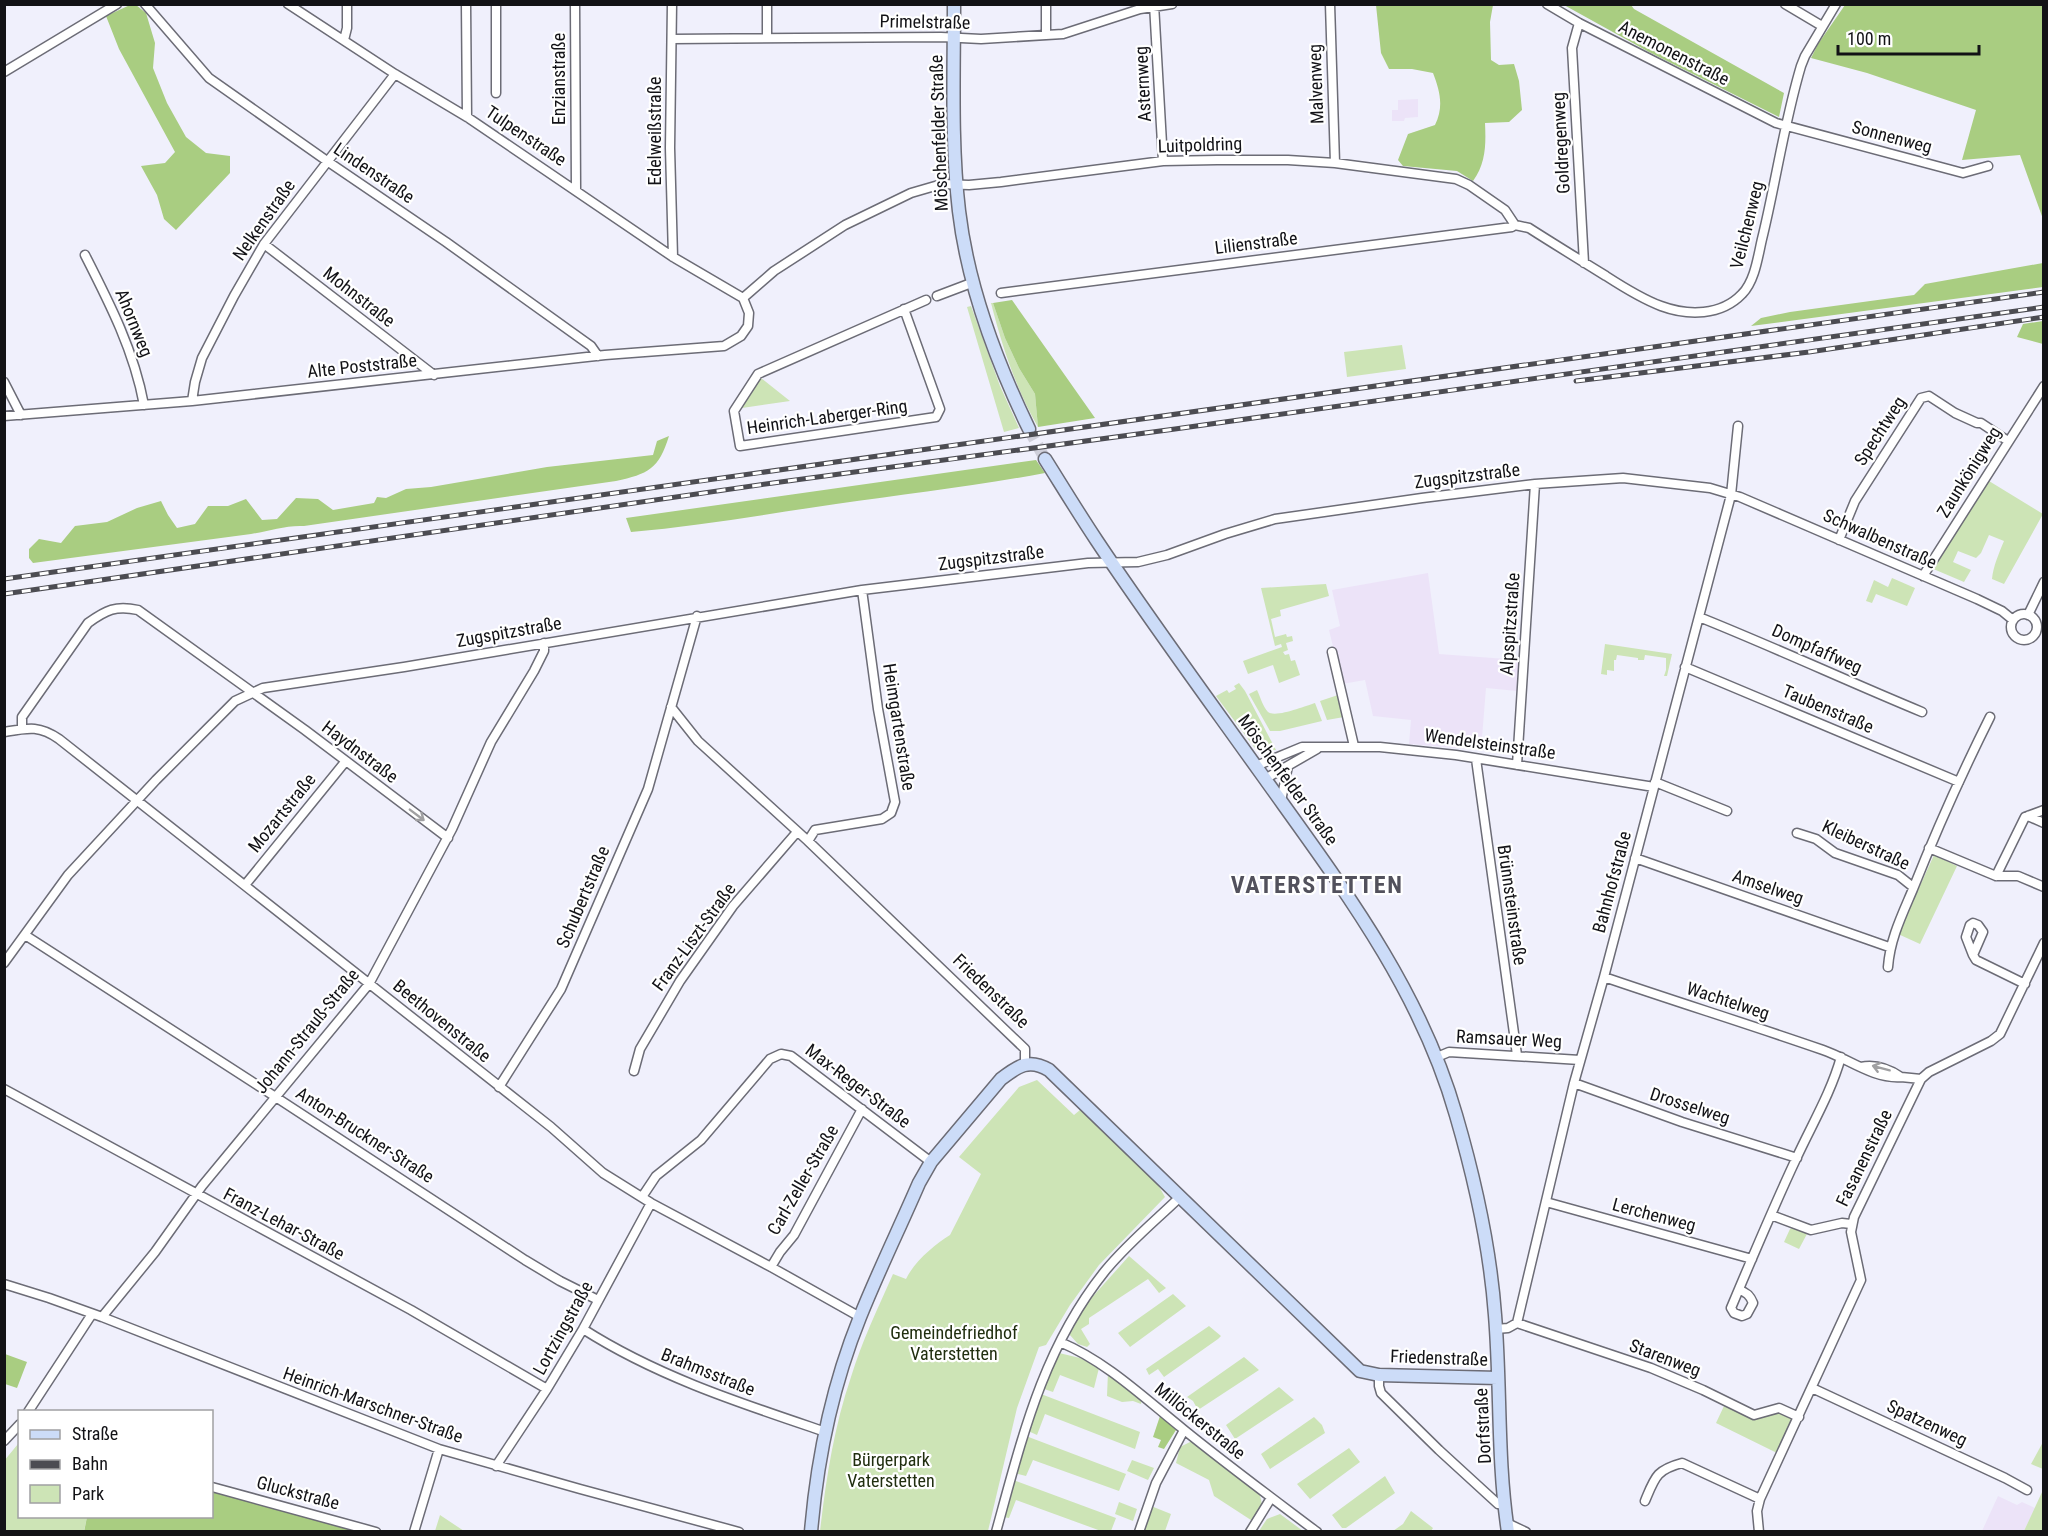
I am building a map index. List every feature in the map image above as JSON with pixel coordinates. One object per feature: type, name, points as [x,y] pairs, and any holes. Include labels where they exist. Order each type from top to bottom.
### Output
[{"type":"street","points":[[4,72],[117,4]]},
{"type":"street","name":"Lindenstraße","points":[[145,4],[209,78],[454,248],[591,346],[598,356]]},
{"type":"street","name":"Tulpenstraße","points":[[288,4],[395,74],[467,117],[674,257],[743,298]]},
{"type":"street","points":[[344,40],[347,28],[347,4]]},
{"type":"street","points":[[466,4],[467,117]]},
{"type":"street","points":[[496,4],[496,93]]},
{"type":"street","name":"Enzianstraße","points":[[575,4],[576,190]]},
{"type":"street","name":"Edelweißstraße","points":[[672,4],[670,148],[674,257]]},
{"type":"street","points":[[767,4],[767,38]]},
{"type":"street","name":"Möschenfelder Straße","points":[[954,4],[953,111],[962,226],[974,282],[1005,379],[1029,429]]},
{"type":"street","points":[[1046,4],[1046,35]]},
{"type":"street","name":"Primelstraße","points":[[672,39],[954,37],[981,39],[1046,35],[1072,32],[1078,28],[1154,5],[1172,4]]},
{"type":"street","name":"Malvenweg","points":[[1330,4],[1335,163]]},
{"type":"street","name":"Anemonenstraße","points":[[1547,4],[1579,23],[1787,127]]},
{"type":"street","points":[[1785,4],[1822,26]]},
{"type":"street","points":[[1787,127],[1804,56],[1836,4]]},
{"type":"street","name":"Asternweg","points":[[1154,5],[1163,161]]},
{"type":"street","name":"Goldregenweg","points":[[1579,23],[1572,48],[1584,263]]},
{"type":"street","name":"Nelkenstraße","points":[[192,401],[202,358],[264,244],[395,74]]},
{"type":"street","name":"Sonnenweg","points":[[1787,127],[1963,173],[1988,166]]},
{"type":"street","name":"Veilchenweg","points":[[1711,311],[1730,304],[1740,297],[1750,281],[1768,214],[1787,127]]},
{"type":"street","name":"Luitpoldring","points":[[743,298],[774,271],[845,225],[880,206],[922,189],[949,183],[957,185],[1011,181],[1163,161],[1288,160],[1335,163],[1456,179],[1469,185],[1505,210],[1515,225],[1529,228],[1627,289],[1659,306],[1683,312],[1711,311]]},
{"type":"street","name":"Lilienstraße","points":[[1001,293],[1515,225]]},
{"type":"street","name":"Mohnstraße","points":[[264,244],[434,375]]},
{"type":"street","name":"Ahornweg","points":[[85,255],[114,312],[130,350],[144,405]]},
{"type":"street","points":[[937,296],[974,282]]},
{"type":"street","name":"Alte Poststraße","points":[[4,416],[192,401],[598,356],[724,346],[741,336],[748,326],[749,314],[743,298]]},
{"type":"street","name":"Heinrich-Laberger-Ring","points":[[904,309],[940,409],[936,417],[740,446],[734,411],[758,374],[904,309],[926,300]]},
{"type":"street","points":[[4,382],[21,415]]},
{"type":"street","name":"Zaunkönigweg","points":[[1923,576],[2043,386]]},
{"type":"street","name":"Spechtweg","points":[[1839,540],[1855,501],[1922,398],[1929,396],[1955,413],[1981,423],[2008,441]]},
{"type":"street","name":"Bahnhofstraße","points":[[1517,1323],[1574,1083],[1731,495],[1738,426]]},
{"type":"street","name":"Möschenfelder Straße","points":[[1045,459],[1112,564],[1281,801],[1376,939],[1400,979],[1437,1057],[1456,1113],[1490,1260],[1496,1324]]},
{"type":"street","name":"Zugspitzstraße","points":[[4,963],[68,875],[138,800],[235,700],[263,688],[404,667],[862,590],[1088,563],[1138,562],[1167,555],[1252,525],[1301,514],[1534,484],[1623,478],[1710,488],[1731,495]]},
{"type":"street","name":"Alpspitzstraße","points":[[1517,765],[1534,484]]},
{"type":"street","name":"Schwalbenstraße","points":[[1731,495],[1760,504],[1998,609],[2013,621],[2011,629],[2019,639],[2027,640],[2040,630],[2028,615]]},
{"type":"street","points":[[2013,621],[2019,615],[2028,615],[2043,582]]},
{"type":"street","name":"Heimgartenstraße","points":[[808,841],[815,830],[882,819],[891,813],[895,802],[878,709],[862,590]]},
{"type":"street","points":[[22,729],[22,717],[88,623],[103,612],[123,607],[138,610],[252,692]]},
{"type":"street","points":[[671,707],[697,616]]},
{"type":"street","name":"Dompfaffweg","points":[[1699,617],[1922,712]]},
{"type":"street","name":"Johann-Strauß-Straße","points":[[102,1317],[133,1281],[197,1195],[369,984],[448,838],[491,742],[534,671],[544,643]]},
{"type":"street","points":[[1332,652],[1354,746]]},
{"type":"street","name":"Taubenstraße","points":[[1685,667],[1959,782]]},
{"type":"street","name":"Haydnstraße","points":[[252,692],[448,838]]},
{"type":"street","name":"Friedenstraße","points":[[671,707],[698,741],[808,841],[1025,1049],[1024,1065],[1038,1064],[1049,1070],[1360,1371],[1379,1375],[1498,1378]]},
{"type":"street","name":"Schubertstraße","points":[[499,1087],[561,989],[648,789],[671,707]]},
{"type":"street","points":[[1990,717],[1929,848],[1996,876],[2018,876],[2043,887]]},
{"type":"street","name":"Beethovenstraße","points":[[4,732],[36,728],[48,731],[551,1127],[603,1173],[651,1203],[860,1317]]},
{"type":"street","name":"Wendelsteinstraße","points":[[1256,766],[1302,747],[1354,746],[1410,749],[1654,784]]},
{"type":"street","name":"Wendelsteinstraße","points":[[1265,779],[1320,747]]},
{"type":"street","name":"Brünnsteinstraße","points":[[1476,759],[1517,1055]]},
{"type":"street","name":"Mozartstraße","points":[[245,885],[345,762]]},
{"type":"street","points":[[1281,801],[1288,766]]},
{"type":"street","points":[[1654,784],[1726,811]]},
{"type":"street","points":[[1996,876],[2025,818],[2043,810]]},
{"type":"street","points":[[2028,816],[2043,823]]},
{"type":"street","name":"Franz-Liszt-Straße","points":[[634,1071],[639,1049],[680,981],[733,906],[797,832]]},
{"type":"street","name":"Kleiberstraße","points":[[1797,832],[1816,839],[1835,853],[1898,875],[1913,887],[1929,848]]},
{"type":"street","name":"Amselweg","points":[[1635,858],[1889,947]]},
{"type":"street","points":[[1888,967],[1889,947],[1913,887]]},
{"type":"street","name":"Anton-Bruckner-Straße","points":[[25,935],[525,1260],[560,1281],[598,1299]]},
{"type":"street","points":[[1921,1079],[1929,1072],[1997,1037],[2004,1029],[2043,943]]},
{"type":"street","points":[[1973,955],[1981,965],[2025,984]]},
{"type":"street","name":"Wachtelweg","points":[[1604,977],[1841,1057],[1869,1072],[1892,1078],[1921,1079]]},
{"type":"street","name":"Ramsauer Weg","points":[[1437,1057],[1449,1052],[1580,1060]]},
{"type":"street","name":"Max-Reger-Straße","points":[[642,1197],[656,1176],[701,1140],[770,1059],[781,1054],[790,1056],[932,1162]]},
{"type":"street","points":[[1739,1290],[1826,1096],[1841,1057]]},
{"type":"street","points":[[811,1532],[826,1432],[845,1360],[860,1317],[920,1183],[932,1162],[1001,1079],[1015,1068],[1024,1065]]},
{"type":"street","name":"Fasanenstraße","points":[[1759,1532],[1757,1511],[1760,1499],[1861,1280],[1851,1224],[1921,1079]]},
{"type":"street","name":"Drosselweg","points":[[1574,1083],[1682,1122],[1797,1158]]},
{"type":"street","name":"Franz-Lehar-Straße","points":[[4,1089],[411,1310],[547,1389]]},
{"type":"street","name":"Carl-Zeller-Straße","points":[[771,1267],[794,1235],[862,1108]]},
{"type":"street","points":[[996,1532],[1023,1433],[1048,1365],[1070,1323],[1105,1271],[1180,1197]]},
{"type":"street","name":"Lerchenweg","points":[[1546,1202],[1752,1259]]},
{"type":"street","name":"Lortzingstraße","points":[[496,1466],[583,1329],[651,1203]]},
{"type":"street","points":[[1771,1215],[1810,1230],[1842,1223],[1851,1224]]},
{"type":"street","name":"Heinrich-Marschner-Straße","points":[[4,1284],[102,1317],[440,1449],[739,1532]]},
{"type":"street","points":[[29,1410],[92,1314]]},
{"type":"street","points":[[1496,1324],[1508,1328],[1517,1323]]},
{"type":"street","name":"Starenweg","points":[[1517,1323],[1651,1368],[1754,1415],[1779,1408],[1799,1418]]},
{"type":"street","name":"Dorfstraße","points":[[1496,1324],[1507,1527]]},
{"type":"street","name":"Brahmsstraße","points":[[583,1329],[648,1366],[726,1399],[826,1432]]},
{"type":"street","name":"Millöckerstraße","points":[[1060,1342],[1084,1353],[1124,1380],[1184,1430],[1317,1532]]},
{"type":"street","name":"Friedenstraße","points":[[1379,1375],[1378,1386],[1381,1393],[1485,1493],[1498,1503],[1505,1505]]},
{"type":"street","name":"Spatzenweg","points":[[1812,1388],[2005,1478],[2027,1491]]},
{"type":"street","points":[[4,1441],[18,1426]]},
{"type":"street","points":[[1139,1532],[1156,1483],[1184,1430]]},
{"type":"street","points":[[414,1532],[440,1449]]},
{"type":"street","points":[[1645,1501],[1656,1474],[1666,1467],[1682,1463],[1760,1499]]},
{"type":"street","name":"Gluckstraße","points":[[213,1487],[376,1532]]},
{"type":"street","points":[[1250,1532],[1271,1498]]},
{"type":"street","points":[[1507,1527],[1526,1532]]},
{"type":"shaded area","points":[[1418,99],[1418,117],[1405,118],[1404,121],[1392,121],[1392,110],[1398,110],[1398,100]]},
{"type":"shaded area","points":[[1428,573],[1439,654],[1520,660],[1517,691],[1486,688],[1481,750],[1409,744],[1411,720],[1373,716],[1365,680],[1342,684],[1329,630],[1340,626],[1332,590]]},
{"type":"shaded area","points":[[1998,1496],[2017,1505],[2022,1502],[2035,1508],[2024,1531],[1982,1531]]},
{"type":"green space","points":[[130,5],[136,5],[146,13],[155,43],[153,68],[167,103],[186,137],[206,153],[230,156],[230,173],[176,230],[164,219],[157,195],[141,166],[165,163],[175,152],[119,49],[106,16]]},
{"type":"green space","points":[[1376,5],[1493,5],[1490,22],[1491,60],[1499,65],[1514,64],[1519,81],[1522,110],[1509,122],[1485,123],[1483,160],[1473,181],[1457,171],[1403,166],[1398,160],[1408,134],[1435,125],[1440,99],[1433,73],[1412,69],[1389,69],[1381,53]]},
{"type":"green space","points":[[1564,5],[1631,5],[1634,9],[1784,93],[1779,117],[1649,52]]},
{"type":"green space","points":[[1845,5],[2043,5],[2043,219],[2020,155],[1962,160],[1976,110],[1867,73],[1811,58]]},
{"type":"green space","points":[[2043,263],[2043,287],[1751,326],[1761,318],[1914,295],[1925,284]]},
{"type":"green space","points":[[1012,300],[1095,418],[1038,427],[1035,394],[1019,368],[1005,338],[993,303]]},
{"type":"green space","points":[[991,303],[993,303],[1005,338],[1019,368],[1035,394],[1038,427],[1010,367]]},
{"type":"green space","points":[[971,306],[1000,386],[1019,428],[1004,432],[967,307]]},
{"type":"green space","points":[[2043,321],[2043,344],[2017,337],[2023,324]]},
{"type":"green space","points":[[1402,345],[1406,369],[1347,377],[1344,352]]},
{"type":"green space","points":[[761,378],[790,401],[742,408]]},
{"type":"green space","points":[[669,436],[661,456],[651,468],[636,476],[616,481],[33,563],[29,558],[29,549],[39,539],[61,543],[75,526],[107,522],[137,508],[161,501],[177,528],[195,524],[208,506],[228,506],[246,499],[262,520],[277,519],[296,498],[318,499],[333,510],[374,503],[377,497],[386,498],[406,489],[431,487],[547,467],[653,455],[657,441]]},
{"type":"green space","points":[[1036,460],[1045,473],[708,523],[631,532],[626,518]]},
{"type":"green space","points":[[1989,481],[2043,514],[2004,584],[1992,579],[2004,541],[1989,535],[1981,553],[1976,558],[1958,551],[1953,562],[1971,570],[1964,582],[1931,568]]},
{"type":"green space","points":[[1892,578],[1915,588],[1907,606],[1876,594],[1872,603],[1866,601],[1874,580],[1888,587]]},
{"type":"green space","points":[[1326,584],[1329,596],[1280,610],[1281,616],[1271,619],[1275,637],[1286,634],[1287,637],[1292,636],[1293,641],[1286,643],[1288,650],[1283,652],[1285,655],[1289,654],[1291,661],[1295,660],[1300,675],[1279,683],[1273,665],[1248,674],[1243,661],[1282,647],[1281,644],[1275,646],[1261,588]]},
{"type":"green space","points":[[1605,644],[1672,654],[1667,676],[1664,676],[1666,658],[1645,655],[1644,660],[1638,660],[1638,658],[1617,655],[1614,660],[1614,671],[1607,670],[1607,675],[1601,674]]},
{"type":"green space","points":[[1239,683],[1276,750],[1257,751],[1216,696],[1227,690],[1229,693],[1236,689],[1234,686]]},
{"type":"green space","points":[[1257,690],[1268,712],[1284,713],[1315,703],[1322,721],[1280,731],[1270,731],[1249,694]]},
{"type":"green space","points":[[1338,695],[1344,717],[1327,720],[1320,701]]},
{"type":"green space","points":[[1934,855],[1957,866],[1920,944],[1898,934]]},
{"type":"green space","name":"Gemeindefriedhof Vaterstetten","points":[[1037,1080],[1074,1115],[1080,1110],[1157,1183],[1165,1197],[1099,1265],[1070,1305],[1046,1345],[1039,1347],[1017,1408],[988,1531],[820,1531],[831,1453],[845,1396],[865,1338],[893,1274],[906,1279],[925,1254],[950,1235],[981,1174],[959,1157],[1019,1087]]},
{"type":"green space","points":[[1794,1227],[1808,1232],[1799,1249],[1784,1242],[1790,1229]]},
{"type":"green space","points":[[1129,1256],[1166,1288],[1159,1293],[1148,1279],[1089,1318],[1089,1324],[1081,1329],[1090,1344],[1087,1347],[1078,1344],[1069,1334],[1087,1303]]},
{"type":"green space","points":[[1173,1294],[1186,1306],[1130,1347],[1118,1333]]},
{"type":"green space","points":[[1209,1326],[1221,1336],[1218,1339],[1164,1377],[1158,1369],[1149,1375],[1146,1369]]},
{"type":"green space","points":[[1059,1353],[1080,1358],[1099,1368],[1094,1388],[1060,1375],[1053,1392],[1044,1389]]},
{"type":"green space","points":[[5,1354],[27,1362],[17,1388],[5,1384]]},
{"type":"green space","points":[[1244,1357],[1259,1370],[1198,1410],[1193,1401],[1187,1397]]},
{"type":"green space","points":[[1108,1372],[1142,1398],[1141,1404],[1133,1401],[1122,1402],[1107,1396]]},
{"type":"green space","points":[[1279,1387],[1294,1400],[1235,1439],[1226,1425]]},
{"type":"green space","points":[[1041,1394],[1140,1432],[1135,1449],[1045,1414],[1037,1435],[1028,1431]]},
{"type":"green space","points":[[1724,1406],[1754,1419],[1778,1411],[1794,1419],[1777,1453],[1716,1423]]},
{"type":"green space","points":[[1160,1416],[1176,1430],[1164,1449],[1158,1447],[1161,1440],[1153,1437]]},
{"type":"green space","points":[[1314,1417],[1322,1425],[1325,1433],[1270,1469],[1261,1454]]},
{"type":"green space","points":[[1026,1436],[1126,1474],[1119,1491],[1033,1460],[1026,1476],[1014,1473]]},
{"type":"green space","points":[[1192,1441],[1259,1493],[1261,1508],[1254,1522],[1214,1496],[1209,1480],[1176,1463],[1180,1447]]},
{"type":"green space","points":[[2043,1442],[2043,1469],[2031,1464]]},
{"type":"green space","points":[[18,1444],[18,1518],[87,1518],[84,1531],[5,1531],[4,1461]]},
{"type":"green space","points":[[1349,1448],[1360,1462],[1310,1499],[1297,1484]]},
{"type":"green space","points":[[1132,1460],[1154,1468],[1148,1480],[1127,1471]]},
{"type":"green space","points":[[1385,1476],[1395,1493],[1346,1528],[1342,1528],[1332,1515]]},
{"type":"green space","points":[[1013,1480],[1116,1518],[1111,1531],[1101,1531],[1016,1500],[1009,1518],[1003,1517]]},
{"type":"green space","points":[[2043,1490],[2043,1531],[2024,1531]]},
{"type":"green space","points":[[213,1492],[364,1532],[84,1532],[87,1518],[213,1518]]},
{"type":"green space","points":[[1119,1502],[1137,1509],[1133,1521],[1115,1514]]},
{"type":"green space","points":[[1151,1506],[1171,1514],[1165,1531],[1142,1532]]},
{"type":"green space","points":[[1411,1511],[1433,1528],[1431,1531],[1393,1531],[1403,1524]]},
{"type":"green space","points":[[1280,1514],[1303,1531],[1259,1531],[1267,1519]]},
{"type":"green space","points":[[440,1515],[464,1531],[435,1531]]},
{"type":"tunnel","points":[[1029,429],[1045,459]]},
{"type":"railway","points":[[4,579],[2044,292]]},
{"type":"railway","points":[[4,594],[773,483],[2044,307]]},
{"type":"railway","points":[[1576,381],[1809,352],[2044,317]]},
{"type":"district","name":"VATERSTETTEN","points":[[1317,885]]},
{"type":"park label","name":"Bürgerpark Vaterstetten","points":[[891,1470]]}]
